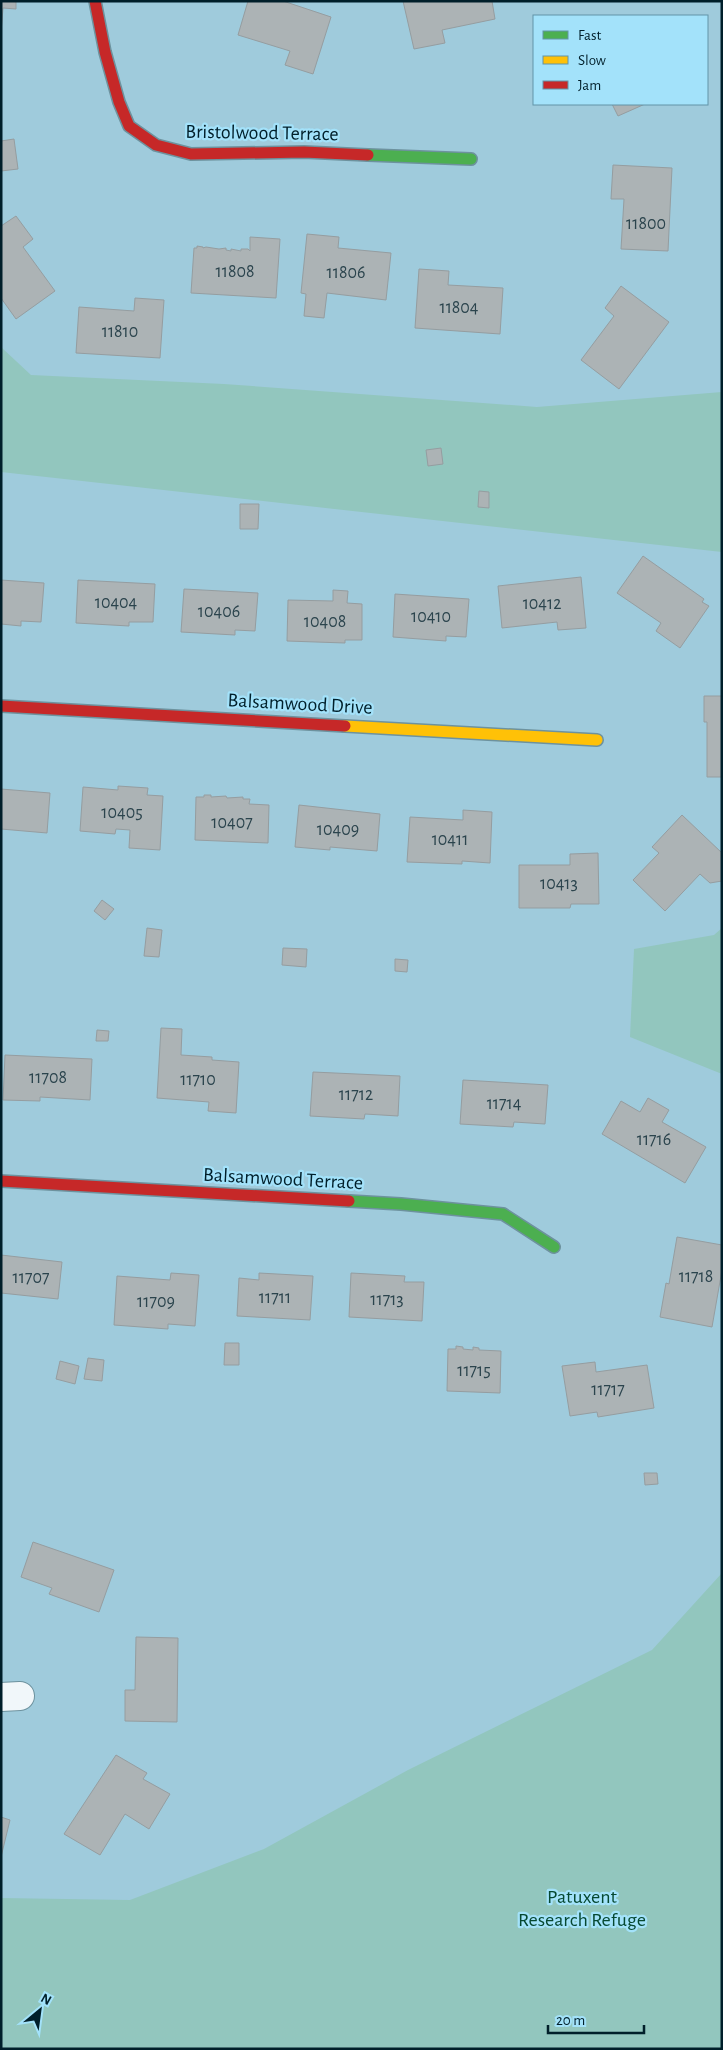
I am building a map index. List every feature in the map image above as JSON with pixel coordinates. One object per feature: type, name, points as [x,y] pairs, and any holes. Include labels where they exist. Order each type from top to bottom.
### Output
[{"type":"street","name":"Bristolwood Terrace","points":[[95,1],[105,52],[119,102],[129,126],[156,145],[191,154],[304,152],[471,159]]},
{"type":"street","name":"Balsamwood Drive","points":[[1,706],[597,740]]},
{"type":"street","name":"Balsamwood Terrace","points":[[1,1181],[401,1204],[503,1214],[554,1247]]},
{"type":"green space","points":[[1,347],[31,375],[224,384],[537,407],[722,392],[722,552],[1,472]]},
{"type":"green space","points":[[722,928],[722,1074],[630,1037],[634,949],[714,935]]},
{"type":"green space","name":"Patuxent Research Refuge","points":[[722,1573],[722,2049],[1,2049],[1,1898],[130,1900],[264,1849],[408,1770],[652,1650]]},
{"type":"building","points":[[1,1],[16,1],[16,9],[3,8],[1,33]]},
{"type":"building","points":[[248,1],[283,1],[331,17],[313,74],[285,65],[290,51],[238,35]]},
{"type":"building","points":[[403,1],[492,1],[495,19],[442,30],[445,43],[414,49]]},
{"type":"building","points":[[612,105],[643,105],[618,116]]},
{"type":"building","points":[[14,139],[18,169],[1,171],[1,141]]},
{"type":"building","points":[[613,165],[672,168],[668,251],[621,249],[624,199],[611,199]]},
{"type":"building","points":[[16,216],[33,239],[23,247],[55,291],[16,319],[1,298],[1,226]]},
{"type":"building","points":[[307,234],[339,237],[338,248],[391,253],[386,300],[327,293],[324,318],[304,316],[306,294],[301,293]]},
{"type":"building","points":[[250,237],[280,239],[276,298],[191,293],[194,248],[197,248],[197,246],[203,248],[226,248],[226,250],[231,251],[231,249],[241,251],[241,249],[248,249],[250,251]]},
{"type":"building","points":[[419,269],[449,271],[448,285],[503,288],[500,334],[415,328]]},
{"type":"building","points":[[621,286],[669,322],[619,389],[581,360],[614,316],[605,308]]},
{"type":"building","points":[[135,298],[164,300],[160,358],[76,353],[79,307],[134,311]]},
{"type":"building","points":[[441,448],[443,464],[428,466],[426,450]]},
{"type":"building","points":[[479,491],[489,492],[489,508],[478,507]]},
{"type":"building","points":[[240,504],[259,504],[258,529],[240,529]]},
{"type":"building","points":[[643,556],[704,599],[702,602],[709,606],[680,648],[656,631],[661,623],[617,593]]},
{"type":"building","points":[[581,577],[586,628],[558,630],[557,622],[502,628],[498,586]]},
{"type":"building","points":[[1,580],[44,583],[41,622],[21,621],[21,626],[1,624]]},
{"type":"building","points":[[78,580],[155,584],[153,622],[129,622],[129,626],[76,623]]},
{"type":"building","points":[[184,589],[258,593],[255,631],[235,630],[235,635],[181,632]]},
{"type":"building","points":[[333,590],[348,591],[347,603],[362,604],[362,640],[345,640],[345,643],[287,641],[288,600],[333,601]]},
{"type":"building","points":[[395,594],[469,599],[466,637],[446,636],[446,641],[393,637]]},
{"type":"building","points":[[704,696],[722,696],[722,777],[707,777],[707,722],[704,722]]},
{"type":"building","points":[[118,786],[148,788],[147,795],[163,796],[160,850],[129,848],[130,830],[116,829],[115,834],[80,831],[83,787],[118,790]]},
{"type":"building","points":[[1,789],[50,793],[47,833],[1,829]]},
{"type":"building","points":[[204,795],[211,795],[211,797],[226,796],[227,798],[243,797],[243,799],[250,799],[249,804],[269,805],[268,843],[195,840],[196,797],[204,797]]},
{"type":"building","points":[[299,805],[380,814],[377,851],[330,847],[330,850],[295,847]]},
{"type":"building","points":[[463,810],[492,812],[490,863],[462,861],[462,864],[407,862],[410,817],[463,820]]},
{"type":"building","points":[[682,815],[722,853],[722,881],[710,883],[700,874],[665,911],[633,880],[659,853],[652,847]]},
{"type":"building","points":[[598,853],[599,904],[571,904],[570,908],[519,908],[519,865],[570,865],[570,854]]},
{"type":"building","points":[[102,900],[114,909],[105,920],[94,911]]},
{"type":"building","points":[[147,928],[162,930],[159,957],[144,956]]},
{"type":"building","points":[[283,948],[307,949],[306,967],[282,965]]},
{"type":"building","points":[[395,959],[408,960],[407,972],[395,971]]},
{"type":"building","points":[[161,1028],[182,1029],[181,1055],[212,1057],[212,1060],[239,1062],[236,1113],[208,1111],[209,1102],[157,1098]]},
{"type":"building","points":[[97,1030],[109,1031],[108,1041],[96,1041]]},
{"type":"building","points":[[5,1055],[92,1059],[90,1100],[40,1097],[40,1101],[3,1100]]},
{"type":"building","points":[[313,1072],[400,1076],[398,1116],[365,1114],[364,1119],[310,1116]]},
{"type":"building","points":[[463,1080],[548,1085],[545,1124],[514,1122],[513,1127],[460,1124]]},
{"type":"building","points":[[648,1098],[669,1110],[662,1122],[706,1147],[685,1183],[602,1134],[621,1101],[640,1112]]},
{"type":"building","points":[[677,1237],[722,1245],[722,1270],[712,1327],[660,1317],[666,1283],[669,1284]]},
{"type":"building","points":[[1,1255],[62,1262],[58,1299],[1,1293]]},
{"type":"building","points":[[171,1273],[199,1275],[195,1326],[168,1324],[168,1329],[114,1325],[117,1276],[170,1280]]},
{"type":"building","points":[[259,1273],[313,1276],[310,1320],[237,1316],[239,1278],[259,1280]]},
{"type":"building","points":[[351,1273],[405,1276],[404,1282],[424,1282],[422,1321],[349,1317]]},
{"type":"building","points":[[225,1343],[239,1343],[239,1365],[224,1365]]},
{"type":"building","points":[[456,1346],[463,1347],[463,1349],[473,1350],[473,1347],[479,1348],[479,1350],[501,1351],[500,1393],[447,1391],[448,1349],[456,1349]]},
{"type":"building","points":[[88,1358],[104,1360],[102,1381],[84,1379]]},
{"type":"building","points":[[60,1361],[79,1366],[75,1384],[56,1379]]},
{"type":"building","points":[[595,1362],[596,1372],[647,1365],[654,1408],[598,1417],[597,1412],[570,1416],[562,1366]]},
{"type":"building","points":[[644,1473],[657,1473],[658,1484],[645,1485]]},
{"type":"building","points":[[33,1542],[114,1570],[99,1612],[49,1594],[52,1588],[21,1577]]},
{"type":"building","points":[[136,1637],[178,1638],[177,1722],[125,1721],[125,1690],[135,1690]]},
{"type":"building","points":[[116,1755],[147,1773],[143,1779],[170,1794],[149,1829],[125,1814],[100,1855],[64,1834]]},
{"type":"building","points":[[1,1817],[10,1820],[1,1857]]},
{"type":"traffic: fast","points":[[368,155],[471,159]]},
{"type":"traffic: fast","points":[[349,1201],[503,1214],[554,1247]]},
{"type":"traffic: slow","points":[[345,726],[597,740]]},
{"type":"traffic: jam","points":[[95,1],[105,52],[119,102],[129,126],[156,145],[191,154],[304,152],[368,155]]},
{"type":"traffic: jam","points":[[1,706],[345,726]]},
{"type":"traffic: jam","points":[[1,1181],[349,1201]]}]
